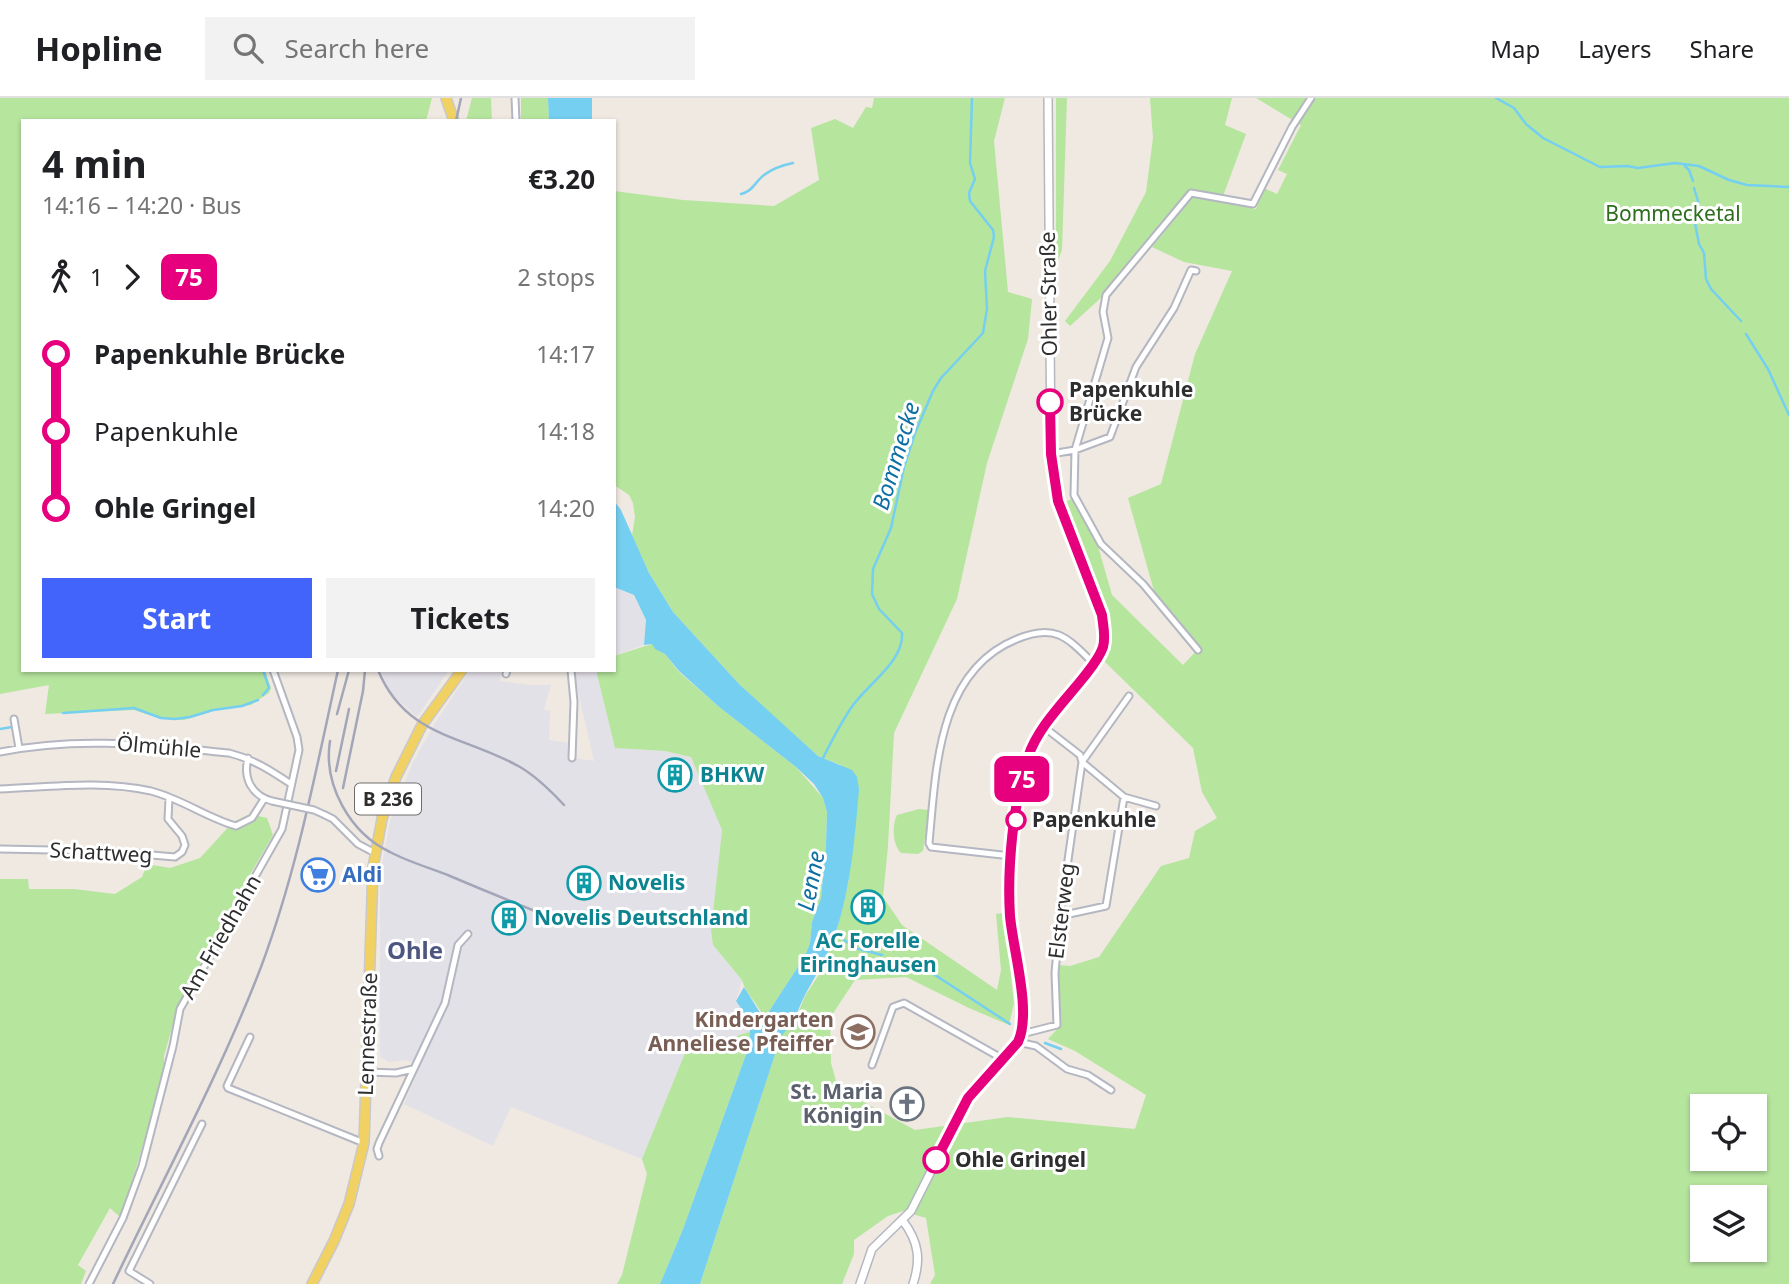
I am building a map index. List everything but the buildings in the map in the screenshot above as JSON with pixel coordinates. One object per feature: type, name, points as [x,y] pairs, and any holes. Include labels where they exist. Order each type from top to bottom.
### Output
[{"type":"main road","points":[[446,98],[453,119]]},
{"type":"main road","name":"Lennestraße","points":[[312,1284],[345,1215],[356,1183],[364,1143],[375,853],[382,819],[396,776],[422,725],[462,672]]},
{"type":"street","points":[[515,98],[516,119]]},
{"type":"street","name":"Ohler Straße","points":[[1020,1038],[1024,1014],[1010,915],[1009,884],[1020,786],[1029,754],[1044,727],[1094,664],[1103,648],[1105,635],[1102,615],[1058,501],[1051,454],[1048,98]]},
{"type":"street","points":[[1198,650],[1143,584],[1101,544],[1074,495],[1075,450],[1108,338],[1103,312],[1106,295],[1191,193],[1253,204],[1292,127],[1311,98]]},
{"type":"street","points":[[1051,454],[1075,450],[1110,437],[1136,367],[1174,308],[1192,270],[1196,271]]},
{"type":"street","points":[[1011,856],[931,847],[929,843],[937,763],[947,719],[963,685],[982,660],[1006,643],[1035,631],[1052,632],[1067,637],[1094,664]]},
{"type":"street","name":"Am Friedhahn","points":[[89,1284],[123,1218],[142,1166],[180,1009],[282,829],[299,750],[297,737],[274,672]]},
{"type":"street","points":[[571,672],[574,702],[572,758]]},
{"type":"street","points":[[1082,762],[1129,696]]},
{"type":"street","points":[[14,719],[19,748]]},
{"type":"street","points":[[1044,727],[1080,755],[1082,762],[1124,797],[1156,806]]},
{"type":"street","name":"Ölmühle","points":[[0,752],[51,743],[93,741],[229,753],[264,765],[291,784]]},
{"type":"street","points":[[248,758],[245,772],[250,785],[264,799],[325,815],[358,844],[375,853]]},
{"type":"street","name":"Elsterweg","points":[[1020,1038],[1056,1025],[1055,973],[1060,916],[1082,762]]},
{"type":"street","points":[[0,789],[104,785],[153,792],[236,826],[252,818],[264,799]]},
{"type":"street","name":"Schattweg","points":[[0,849],[104,850],[175,857],[182,852],[185,845],[182,836],[168,819],[169,797]]},
{"type":"street","points":[[1060,916],[1106,906],[1124,797]]},
{"type":"street","points":[[379,1156],[379,1143],[445,1003],[458,945],[468,934]]},
{"type":"street","points":[[872,1065],[893,1007],[904,1003],[1003,1059]]},
{"type":"street","points":[[250,1037],[228,1088],[364,1143]]},
{"type":"street","points":[[860,1284],[868,1255],[911,1211],[968,1098],[1020,1038],[1036,1046],[1067,1069],[1088,1075],[1111,1090]]},
{"type":"street","points":[[368,1072],[396,1073],[413,1069]]},
{"type":"street","points":[[150,1284],[129,1270],[202,1124]]},
{"type":"street","points":[[903,1221],[913,1236],[919,1253],[919,1266],[913,1284]]},
{"type":"shaded area","points":[[616,588],[633,595],[646,620],[644,645],[616,655]]},
{"type":"shaded area","points":[[381,672],[448,672],[417,717],[392,694]]},
{"type":"shaded area","points":[[469,672],[501,672],[500,681],[551,685],[544,710],[550,711],[549,740],[569,743],[569,757],[594,761],[573,672],[596,672],[615,748],[665,751],[691,757],[722,830],[711,931],[713,945],[742,980],[736,1001],[752,1031],[685,1053],[642,1159],[511,1107],[493,1146],[404,1104],[420,1066],[407,1060],[389,1062],[380,1057],[380,876],[390,821],[412,764]]},
{"type":"green space","points":[[0,98],[432,98],[427,119],[21,119],[21,672],[266,672],[271,688],[269,693],[251,705],[213,711],[184,720],[162,719],[134,710],[45,714],[49,685],[0,694]]},
{"type":"green space","points":[[472,98],[491,98],[492,119],[467,119]]},
{"type":"green space","points":[[521,98],[548,98],[549,119],[521,119]]},
{"type":"green space","name":"Bommecketal","points":[[874,98],[1005,98],[994,141],[1008,292],[1032,299],[1028,339],[987,463],[957,599],[894,733],[883,897],[902,925],[997,990],[1001,970],[996,914],[1004,913],[1014,1003],[1009,1025],[906,977],[855,980],[830,1018],[831,1063],[838,1088],[915,1130],[1008,1117],[1135,1129],[1146,1095],[1075,1051],[1048,1039],[1059,1027],[1059,965],[1070,966],[1099,957],[1161,866],[1189,858],[1195,831],[1217,818],[1202,792],[1193,748],[1102,659],[1108,634],[1104,615],[1062,504],[1073,498],[1098,546],[1112,595],[1183,665],[1200,647],[1154,591],[1128,498],[1161,484],[1195,354],[1232,271],[1184,262],[1152,247],[1193,197],[1256,209],[1264,188],[1277,194],[1287,174],[1278,170],[1301,125],[1256,98],[1789,98],[1789,1284],[930,1284],[935,1275],[926,1218],[903,1211],[888,1216],[854,1240],[854,1254],[842,1284],[700,1284],[781,1035],[794,1023],[805,996],[820,973],[836,933],[848,884],[855,830],[841,765],[818,756],[774,717],[740,685],[673,612],[649,573],[632,536],[635,517],[633,503],[629,495],[616,486],[616,191],[683,200],[774,206],[819,180],[811,128],[835,119],[853,128],[866,107],[872,108]]},
{"type":"green space","points":[[1056,98],[1067,98],[1062,250],[1056,265]]},
{"type":"green space","points":[[1150,98],[1232,98],[1225,125],[1246,134],[1223,196],[1192,189],[1188,192],[1103,296],[1070,326],[1065,321],[1110,261],[1146,192],[1153,138]]},
{"type":"green space","points":[[652,644],[718,706],[796,767],[823,798],[827,812],[826,844],[821,898],[812,922],[810,943],[805,956],[764,1019],[742,980],[713,945],[711,931],[722,830],[691,757],[665,751],[615,748],[596,672],[616,672],[616,655]]},
{"type":"green space","points":[[919,809],[929,810],[923,851],[918,854],[901,853],[894,834],[897,815]]},
{"type":"green space","points":[[250,814],[267,818],[273,835],[210,944],[177,1010],[152,1115],[121,1218],[110,1208],[78,1265],[86,1271],[81,1284],[0,1284],[0,879],[28,879],[29,889],[74,889],[115,894],[142,877],[147,864],[170,868],[200,858],[233,822]]},
{"type":"green space","points":[[752,1031],[748,1049],[683,1229],[660,1284],[617,1284],[622,1275],[647,1174],[642,1159],[685,1053]]},
{"type":"water","points":[[548,98],[592,98],[592,119],[549,119]]},
{"type":"water","points":[[616,504],[649,573],[673,612],[740,685],[818,756],[852,770],[857,777],[859,789],[849,879],[836,932],[795,1017],[781,1036],[700,1284],[660,1284],[683,1229],[748,1049],[749,1024],[736,1001],[744,987],[764,1019],[805,956],[810,943],[812,922],[821,898],[827,812],[823,798],[814,784],[796,767],[718,706],[679,671],[665,654],[655,649],[652,644],[644,645],[646,620],[634,595],[616,588]]},
{"type":"waterway","name":"Bommecke","points":[[822,760],[851,708],[891,663],[901,644],[902,633],[879,609],[872,594],[873,569],[891,528],[904,467],[933,391],[941,378],[983,333],[987,309],[985,271],[994,237],[993,230],[970,201],[969,193],[975,179],[970,163],[972,98]]},
{"type":"waterway","name":"Bommecke","points":[[1496,98],[1514,108],[1526,124],[1543,138],[1600,167],[1638,168],[1675,163],[1699,166],[1747,185],[1789,187]]},
{"type":"waterway","points":[[741,194],[751,189],[767,173],[793,163]]},
{"type":"waterway","points":[[1685,166],[1693,181]]},
{"type":"waterway","points":[[1694,188],[1698,201],[1694,218],[1699,244],[1704,253],[1706,279],[1711,289],[1741,321]]},
{"type":"waterway","points":[[1746,334],[1768,369],[1789,415]]},
{"type":"waterway","points":[[263,695],[269,688],[264,672]]},
{"type":"waterway","points":[[63,713],[134,708],[161,718],[175,719],[242,706],[258,700]]},
{"type":"waterway","points":[[0,729],[12,727]]},
{"type":"waterway","points":[[835,933],[855,948],[882,955]]},
{"type":"waterway","points":[[906,966],[914,970],[929,971],[1010,1024]]},
{"type":"waterway","points":[[1045,1043],[1061,1049]]},
{"type":"railway","points":[[456,119],[461,98]]},
{"type":"railway","points":[[113,1284],[209,1088],[261,967],[295,857],[338,672]]},
{"type":"railway","points":[[337,714],[348,672]]},
{"type":"railway","points":[[343,788],[365,672]]},
{"type":"railway","points":[[379,672],[390,692],[404,709],[420,722],[520,767],[543,784],[564,805]]},
{"type":"railway","points":[[336,771],[349,709]]},
{"type":"railway","points":[[330,741],[331,774],[342,806],[363,833],[376,844],[405,859],[550,917]]},
{"type":"bus line","name":"75","points":[[936,1160],[968,1098],[1018,1042],[1022,1034],[1024,1014],[1013,947],[1009,884],[1020,786],[1029,754],[1044,727],[1094,664],[1103,648],[1105,635],[1102,615],[1058,501],[1051,454],[1050,402]]},
{"type":"place","name":"Papenkuhle Brücke","points":[[1050,402]]},
{"type":"place","name":"BHKW","points":[[675,775]]},
{"type":"place","name":"Papenkuhle","points":[[1016,820]]},
{"type":"place","name":"Aldi","points":[[318,875]]},
{"type":"place","name":"Novelis","points":[[584,883]]},
{"type":"place","name":"AC Forelle Eiringhausen","points":[[868,907]]},
{"type":"place","name":"Novelis Deutschland","points":[[509,918]]},
{"type":"place","name":"Kindergarten Anneliese Pfeiffer","points":[[858,1032]]},
{"type":"place","name":"St. Maria Königin","points":[[907,1104]]},
{"type":"place","name":"Ohle Gringel","points":[[936,1160]]},
{"type":"district","name":"Ohle","points":[[415,951]]},
{"type":"water label","name":"Lenne","points":[[811,881]]}]
